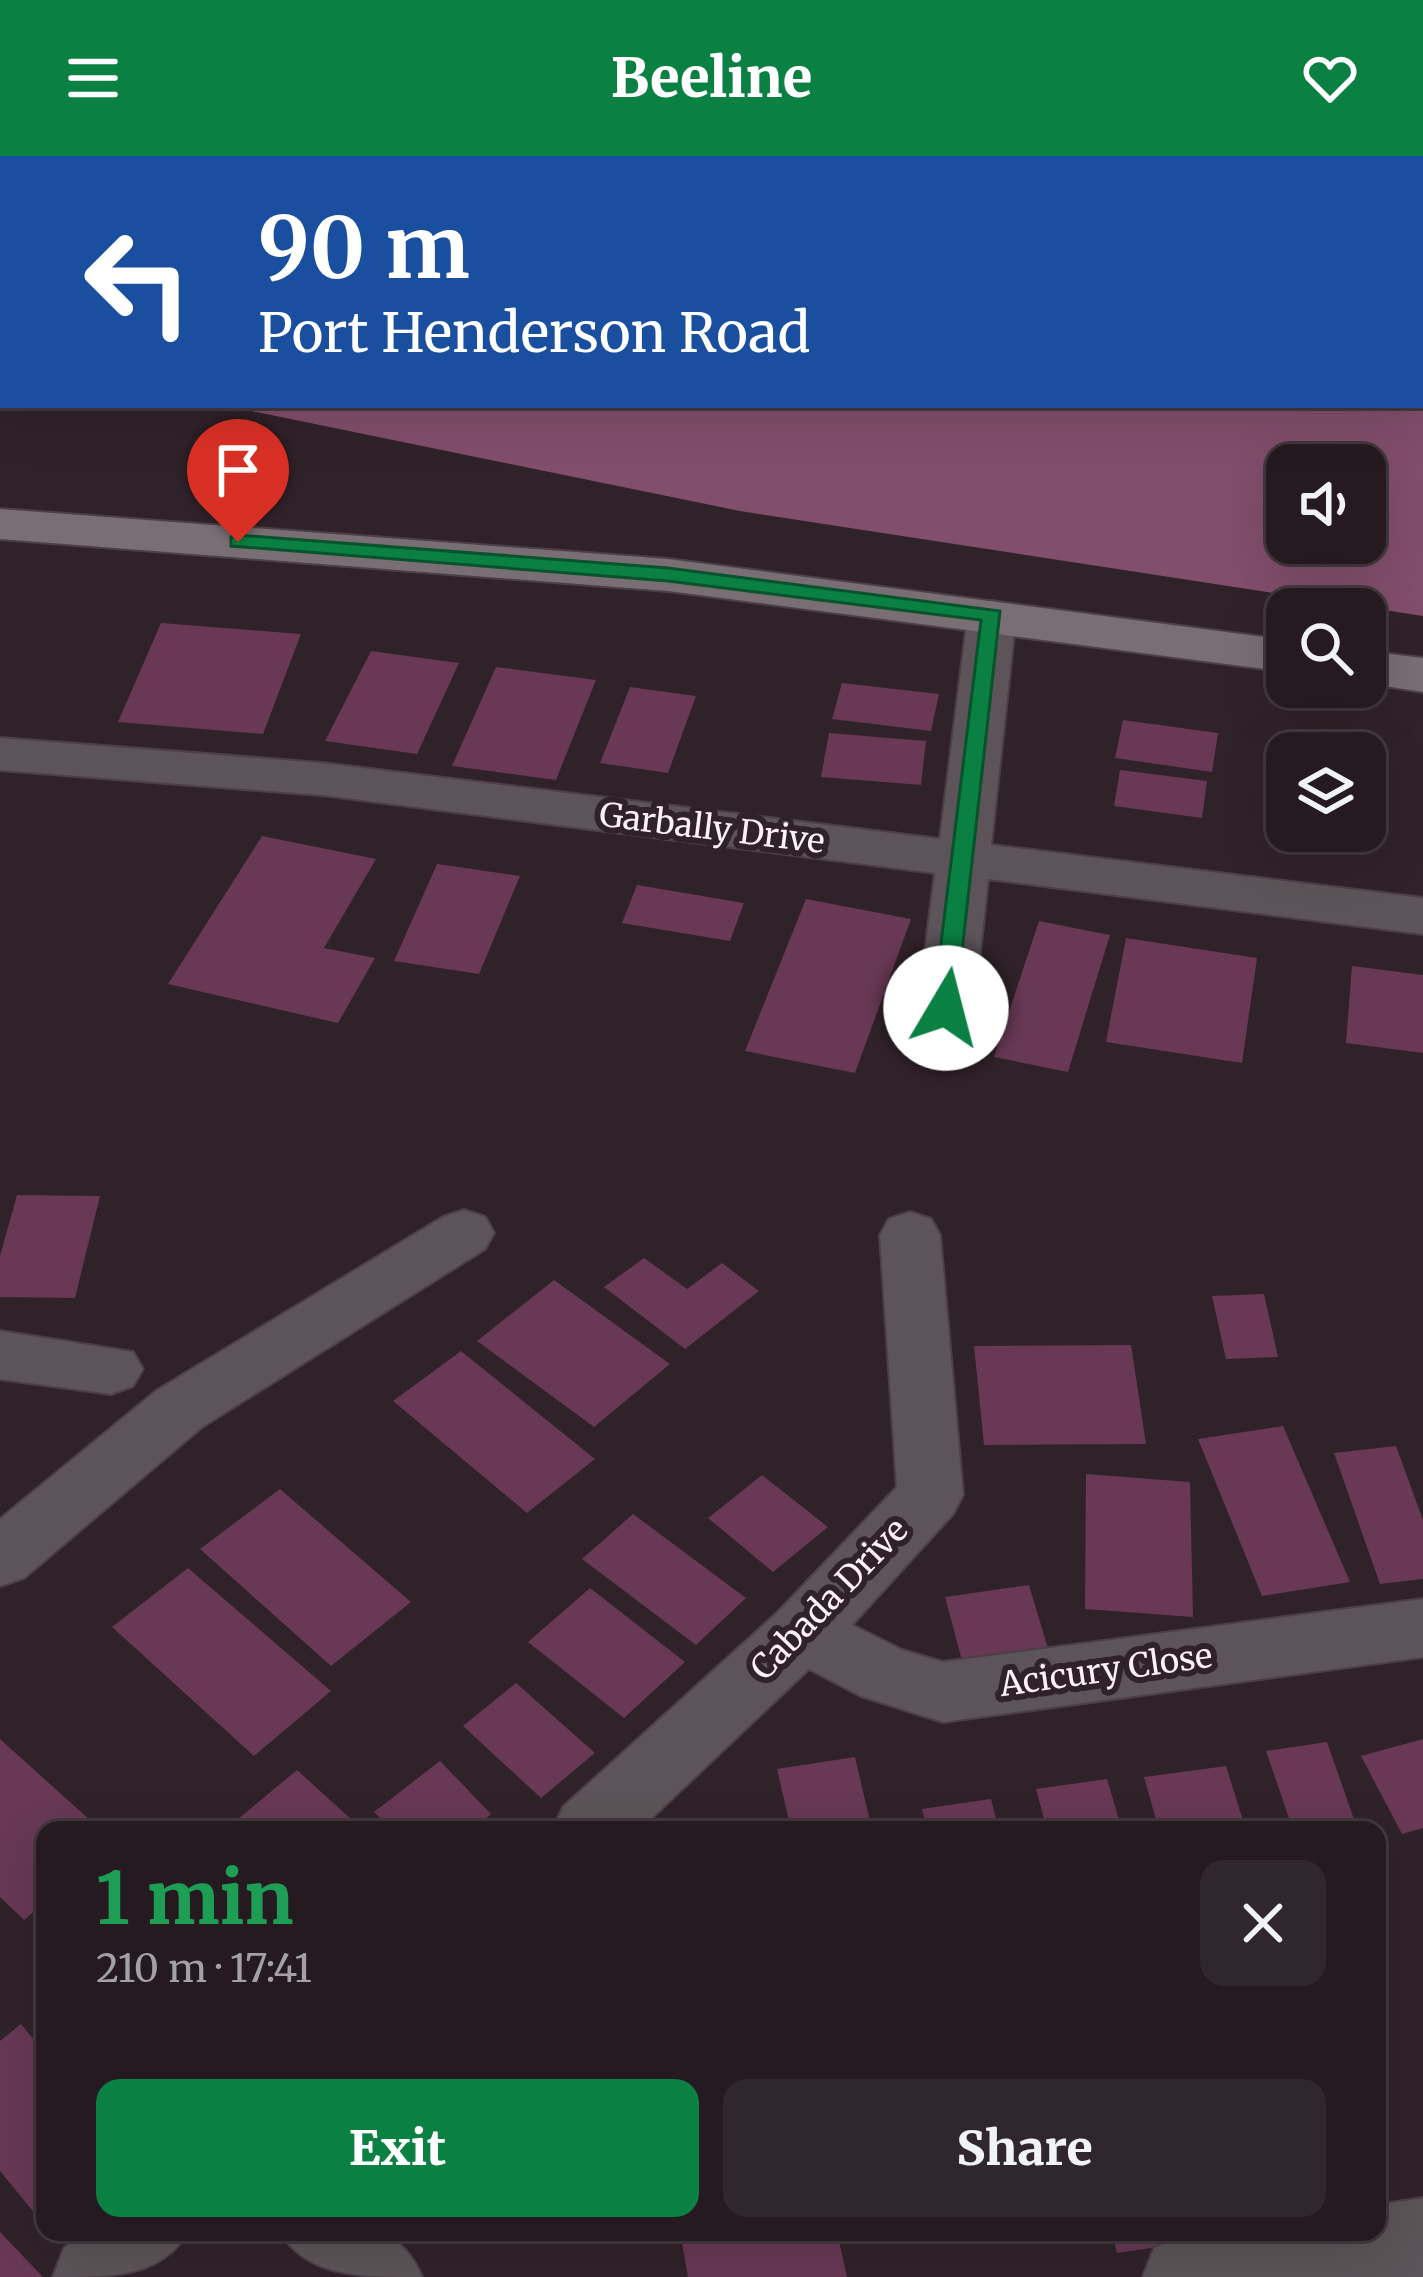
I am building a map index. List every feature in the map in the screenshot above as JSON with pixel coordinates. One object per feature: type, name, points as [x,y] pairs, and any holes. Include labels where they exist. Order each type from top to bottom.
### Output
[{"type":"street","points":[[0,524],[668,575],[1266,653]]},
{"type":"street","points":[[946,1008],[992,615]]},
{"type":"street","points":[[1386,670],[1423,675]]},
{"type":"street","name":"Garbally Drive","points":[[0,754],[322,778],[1423,916]]},
{"type":"street","points":[[0,1558],[179,1409],[464,1233]]},
{"type":"street","name":"Cabada Drive","points":[[599,1821],[802,1632],[930,1496],[910,1235]]},
{"type":"street","points":[[0,1355],[111,1369]]},
{"type":"street","name":"Acicury Close","points":[[802,1632],[885,1675],[944,1692],[1423,1628]]},
{"type":"street","points":[[1184,2277],[1423,2238]]},
{"type":"street","points":[[93,2277],[137,2241]]},
{"type":"street","points":[[332,2241],[382,2277]]},
{"type":"shaded area","points":[[237,408],[1423,408],[1423,616],[1386,610],[1386,588],[1266,588],[1266,592],[740,511]]},
{"type":"building","points":[[161,623],[301,634],[263,734],[118,722]]},
{"type":"building","points":[[371,651],[459,663],[417,754],[325,741]]},
{"type":"building","points":[[496,667],[596,680],[556,780],[452,766]]},
{"type":"building","points":[[842,683],[939,694],[931,731],[832,719]]},
{"type":"building","points":[[630,687],[696,696],[668,773],[600,763]]},
{"type":"building","points":[[1123,720],[1218,733],[1212,772],[1115,758]]},
{"type":"building","points":[[829,733],[926,741],[921,785],[821,777]]},
{"type":"building","points":[[1120,770],[1207,781],[1202,818],[1114,806]]},
{"type":"building","points":[[262,836],[376,859],[324,948],[375,958],[338,1023],[168,984]]},
{"type":"building","points":[[437,864],[520,876],[479,974],[394,961]]},
{"type":"building","points":[[637,885],[744,903],[730,941],[622,923]]},
{"type":"building","points":[[806,899],[911,919],[855,1073],[745,1051]]},
{"type":"building","points":[[1039,921],[1110,935],[1068,1072],[994,1057]]},
{"type":"building","points":[[1126,938],[1257,958],[1242,1063],[1106,1042]]},
{"type":"building","points":[[1352,966],[1423,975],[1423,1053],[1346,1043]]},
{"type":"building","points":[[17,1195],[100,1196],[75,1298],[0,1297],[0,1256]]},
{"type":"building","points":[[644,1258],[687,1289],[722,1263],[759,1291],[685,1349],[604,1287]]},
{"type":"building","points":[[554,1280],[670,1364],[594,1427],[477,1341]]},
{"type":"building","points":[[1264,1294],[1278,1357],[1226,1359],[1212,1296]]},
{"type":"building","points":[[1131,1345],[1146,1444],[984,1445],[974,1346]]},
{"type":"building","points":[[461,1351],[595,1459],[527,1513],[393,1401]]},
{"type":"building","points":[[1283,1426],[1350,1582],[1262,1596],[1198,1439]]},
{"type":"building","points":[[1396,1446],[1423,1520],[1423,1579],[1380,1584],[1334,1453]]},
{"type":"building","points":[[1086,1474],[1190,1482],[1193,1617],[1085,1609]]},
{"type":"building","points":[[762,1475],[828,1527],[773,1572],[708,1518]]},
{"type":"building","points":[[280,1489],[411,1602],[331,1666],[200,1549]]},
{"type":"building","points":[[633,1514],[746,1598],[696,1645],[582,1559]]},
{"type":"building","points":[[188,1568],[331,1691],[254,1756],[112,1627]]},
{"type":"building","points":[[1029,1585],[1050,1655],[964,1668],[945,1597]]},
{"type":"building","points":[[590,1588],[685,1662],[624,1718],[528,1642]]},
{"type":"building","points":[[516,1683],[595,1753],[541,1798],[463,1726]]},
{"type":"building","points":[[0,1739],[91,1821],[36,1821],[36,1910],[24,1920],[0,1897]]},
{"type":"building","points":[[1423,1739],[1423,1828],[1402,1834],[1361,1756]]},
{"type":"building","points":[[1327,1742],[1355,1821],[1290,1821],[1266,1751]]},
{"type":"building","points":[[855,1757],[870,1821],[789,1821],[777,1769]]},
{"type":"building","points":[[440,1761],[491,1814],[482,1821],[383,1821],[374,1812]]},
{"type":"building","points":[[1226,1766],[1243,1821],[1156,1821],[1144,1777]]},
{"type":"building","points":[[297,1770],[353,1821],[236,1821]]},
{"type":"building","points":[[1107,1779],[1119,1821],[1045,1821],[1036,1789]]},
{"type":"building","points":[[991,1799],[997,1821],[925,1821],[922,1809]]},
{"type":"building","points":[[21,2024],[36,2042],[36,2215],[0,2171],[0,2041]]},
{"type":"building","points":[[0,2232],[43,2277],[0,2277]]},
{"type":"building","points":[[682,2241],[839,2241],[847,2277],[688,2277]]},
{"type":"building","points":[[1114,2241],[1200,2241],[1117,2253]]},
{"type":"route","points":[[238,542],[668,575],[992,615],[946,1008]]}]
